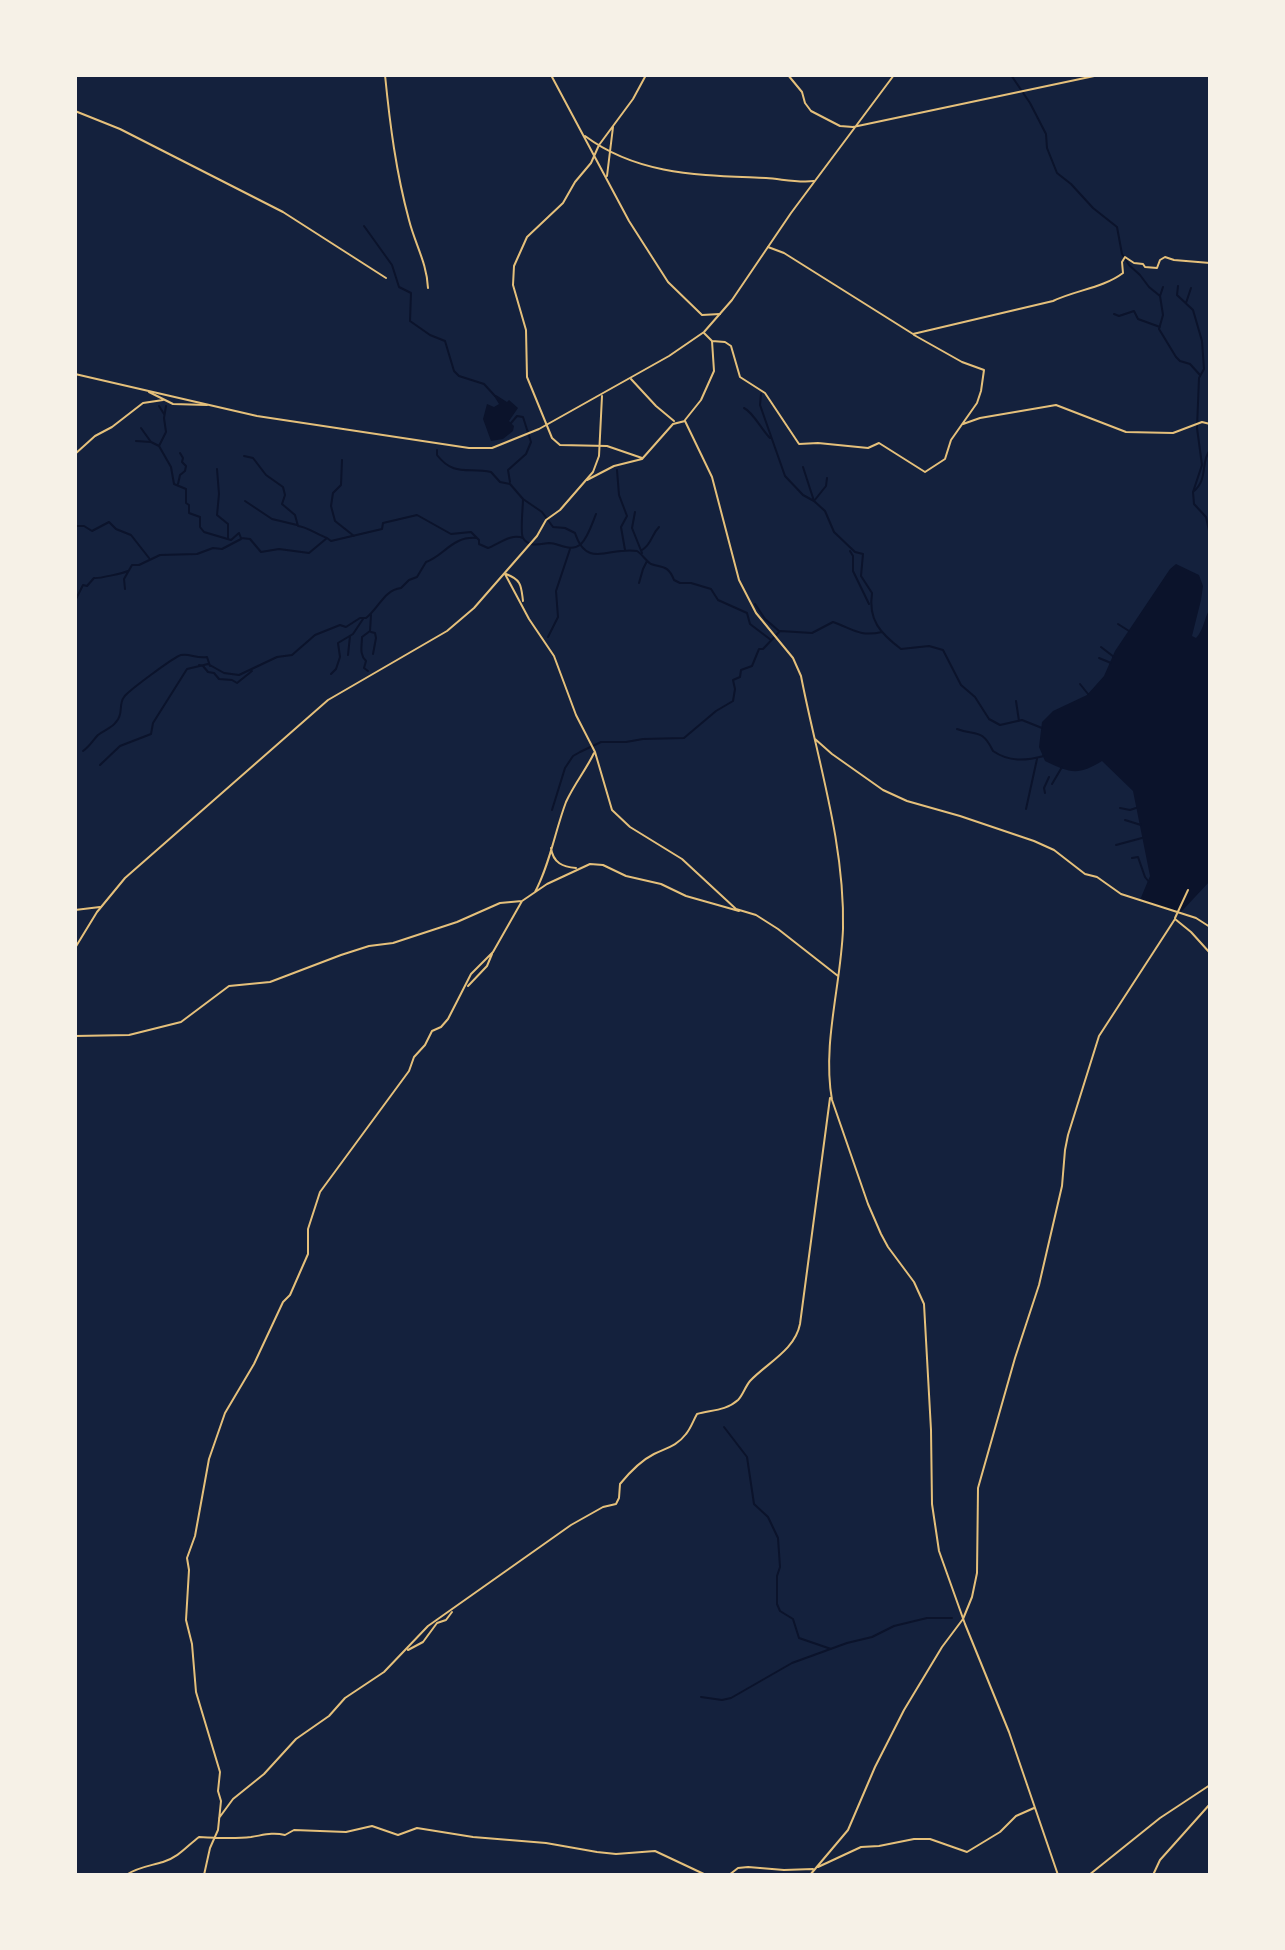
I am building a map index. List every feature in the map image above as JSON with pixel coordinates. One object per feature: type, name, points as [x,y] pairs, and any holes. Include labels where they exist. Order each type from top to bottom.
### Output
[{"type":"street","points":[[386,75],[395,160],[409,222],[426,269],[428,288]]},
{"type":"street","points":[[551,75],[629,222],[668,282],[702,315],[721,314]]},
{"type":"street","points":[[643,458],[607,446],[560,444],[549,433],[525,368],[526,330],[513,285],[514,266],[527,237],[563,203],[595,156],[599,145],[633,99],[646,75]]},
{"type":"street","points":[[788,75],[802,92],[811,111],[840,126],[853,127],[1099,75]]},
{"type":"street","points":[[75,374],[208,405],[338,429],[469,448],[488,449],[501,445],[547,425],[602,395],[689,344],[704,332],[721,314],[853,127],[894,75]]},
{"type":"street","points":[[75,111],[120,129],[283,212],[386,278]]},
{"type":"street","points":[[607,177],[614,125]]},
{"type":"street","points":[[584,135],[610,151],[662,171],[769,178],[789,182],[814,181]]},
{"type":"street","points":[[712,341],[725,342],[731,346],[740,377],[765,393],[790,433],[801,444],[868,448],[879,443],[925,472],[945,459],[951,440],[977,403],[984,370],[962,362],[784,253],[768,247]]},
{"type":"street","points":[[913,334],[1053,301],[1109,282],[1123,273],[1122,262],[1127,256],[1134,263],[1154,269],[1165,257],[1210,263]]},
{"type":"street","points":[[586,481],[614,466],[631,464],[643,458],[676,422],[685,421],[701,400],[714,371],[712,341],[704,332]]},
{"type":"street","points":[[630,378],[656,407],[676,422]]},
{"type":"street","points":[[145,390],[163,400],[181,405],[208,405]]},
{"type":"street","points":[[75,948],[111,892],[328,700],[447,631],[474,608],[537,536],[546,520],[560,510],[596,466],[602,395]]},
{"type":"street","points":[[75,454],[95,436],[144,403],[163,400]]},
{"type":"street","points":[[959,427],[969,420],[1056,405],[1126,432],[1173,433],[1202,422],[1210,424]]},
{"type":"street","points":[[218,1819],[233,1799],[264,1774],[296,1739],[329,1716],[342,1700],[384,1672],[407,1651],[428,1626],[571,1525],[587,1515],[616,1504],[620,1484],[637,1467],[654,1453],[669,1449],[681,1440],[696,1414],[714,1412],[738,1400],[750,1381],[770,1365],[796,1336],[800,1324],[831,1095],[831,1049],[843,928],[834,822],[801,676],[793,658],[756,613],[740,580],[712,477],[685,421]]},
{"type":"street","points":[[505,573],[514,593],[523,604]]},
{"type":"street","points":[[505,573],[518,578],[529,619],[554,656],[576,715],[595,752],[608,802],[620,819],[682,859],[739,911]]},
{"type":"street","points":[[814,738],[883,790],[907,801],[1034,841],[1054,850],[1085,874],[1097,877],[1121,894],[1196,918],[1210,927]]},
{"type":"street","points":[[534,893],[566,803],[580,774],[595,752]]},
{"type":"street","points":[[551,846],[552,855],[559,864],[577,868]]},
{"type":"street","points":[[465,989],[487,966],[522,901],[577,868],[597,863],[625,876],[661,884],[686,896],[756,915],[839,976]]},
{"type":"street","points":[[810,1875],[848,1830],[875,1767],[904,1710],[942,1647],[963,1619],[972,1597],[977,1573],[978,1488],[994,1426],[1042,1272],[1062,1186],[1065,1150],[1073,1116],[1099,1036],[1175,919],[1188,890]]},
{"type":"street","points":[[75,1036],[130,1035],[181,1022],[229,986],[270,982],[369,946],[393,943],[457,922],[500,903],[522,901]]},
{"type":"street","points":[[75,910],[100,907]]},
{"type":"street","points":[[1175,919],[1210,953]]},
{"type":"street","points":[[204,1875],[210,1848],[216,1839],[221,1801],[218,1791],[220,1766],[197,1692],[192,1644],[186,1620],[189,1570],[187,1558],[195,1536],[209,1459],[228,1405],[254,1364],[308,1254],[308,1229],[320,1192],[404,1079],[414,1057],[425,1045],[432,1031],[441,1027],[448,1019],[471,974],[493,952]]},
{"type":"street","points":[[831,1095],[872,1214],[888,1247],[914,1282],[924,1304],[934,1526],[939,1551],[963,1619],[1009,1732],[1058,1875]]},
{"type":"street","points":[[407,1651],[424,1642],[437,1623],[446,1619],[454,1609]]},
{"type":"street","points":[[1088,1875],[1160,1818],[1210,1785]]},
{"type":"street","points":[[1153,1875],[1160,1860],[1210,1804]]},
{"type":"street","points":[[729,1875],[738,1868],[748,1867],[784,1870],[816,1868],[861,1847],[914,1839],[929,1839],[967,1852],[1000,1832],[1016,1816],[1034,1808]]},
{"type":"street","points":[[126,1875],[182,1854],[199,1837],[253,1837],[271,1832],[285,1835],[294,1830],[346,1832],[372,1826],[398,1835],[417,1828],[616,1854],[655,1851],[706,1875]]},
{"type":"water","points":[[494,396],[507,402],[509,400],[518,408],[509,421],[514,426],[513,431],[503,439],[491,441],[483,419],[487,404],[494,407],[499,404]]},
{"type":"water","points":[[1176,564],[1199,575],[1203,586],[1192,636],[1196,638],[1209,610],[1210,612],[1210,881],[1181,912],[1140,900],[1150,876],[1133,791],[1102,761],[1080,771],[1068,770],[1045,761],[1039,747],[1042,722],[1053,711],[1087,695],[1104,676],[1115,651]]},
{"type":"waterway","points":[[1011,75],[1046,134],[1047,148],[1057,173],[1117,227],[1122,254],[1129,265],[1160,296]]},
{"type":"waterway","points":[[364,226],[392,265],[399,287],[411,293],[410,321],[430,335],[445,341],[454,371],[459,376],[484,384],[495,396]]},
{"type":"waterway","points":[[1178,286],[1177,295],[1193,310],[1202,341],[1204,369],[1199,378],[1197,428],[1202,465],[1193,492],[1194,504],[1206,517],[1210,535]]},
{"type":"waterway","points":[[1163,287],[1160,296],[1163,315],[1159,329],[1176,357],[1190,364],[1200,375]]},
{"type":"waterway","points":[[1186,303],[1191,288]]},
{"type":"waterway","points":[[1114,314],[1119,316],[1134,311],[1138,319],[1160,327]]},
{"type":"waterway","points":[[761,394],[760,405],[785,476],[803,495],[814,501],[826,486],[827,478]]},
{"type":"waterway","points":[[159,406],[164,414]]},
{"type":"waterway","points":[[166,406],[166,432],[159,446],[171,467],[174,484],[186,489],[189,513],[200,517],[200,527],[204,532],[231,540],[239,533],[241,538],[250,539],[261,552],[279,549],[309,553],[327,538],[331,541],[382,529],[383,523],[417,515],[451,534],[471,532],[479,540],[479,544],[488,548],[510,538],[523,538]]},
{"type":"waterway","points":[[744,408],[770,438]]},
{"type":"waterway","points":[[510,482],[508,470],[526,454],[531,442],[523,417],[517,416],[511,423]]},
{"type":"waterway","points":[[141,428],[151,442],[159,446]]},
{"type":"waterway","points":[[136,441],[151,442]]},
{"type":"waterway","points":[[437,450],[437,455],[443,462],[455,469],[491,472],[500,482],[510,484],[523,499],[522,535],[528,543],[577,547],[586,538],[596,514]]},
{"type":"waterway","points":[[1193,492],[1201,482],[1205,460],[1210,450]]},
{"type":"waterway","points":[[178,484],[186,466],[180,453]]},
{"type":"waterway","points":[[244,456],[253,458],[266,475],[283,487],[285,495],[282,504],[295,515],[298,526],[327,538]]},
{"type":"waterway","points":[[342,460],[341,485],[333,493],[331,506],[335,521],[354,536]]},
{"type":"waterway","points":[[803,467],[814,501],[825,511],[834,532],[855,552],[863,554],[861,576],[872,593],[874,618],[887,637],[901,649],[929,646],[943,650],[961,685],[975,697],[989,719],[1000,725],[1022,720],[1042,728]]},
{"type":"waterway","points":[[217,469],[217,515],[228,524],[228,538]]},
{"type":"waterway","points":[[617,470],[619,495],[627,516],[621,527],[625,550]]},
{"type":"waterway","points":[[523,499],[542,512],[553,527],[565,528],[575,533],[586,551],[593,554],[637,551],[651,564],[667,569],[674,580],[711,589],[718,600],[747,613],[750,624],[771,640]]},
{"type":"waterway","points":[[245,501],[272,519],[297,525]]},
{"type":"waterway","points":[[635,512],[632,528],[642,553]]},
{"type":"waterway","points":[[75,526],[84,526],[92,531],[109,522],[116,529],[131,535],[149,558]]},
{"type":"waterway","points":[[642,550],[659,527]]},
{"type":"waterway","points":[[100,765],[120,746],[151,734],[153,723],[187,669],[208,664],[224,673],[239,675],[277,657],[292,655],[315,635],[340,625],[346,627],[360,618],[366,618],[390,592],[417,577],[426,562],[461,540],[477,538]]},
{"type":"waterway","points":[[125,589],[124,579],[132,565],[139,565],[160,555],[197,554],[213,548],[222,549],[241,539]]},
{"type":"waterway","points":[[548,637],[558,617],[556,591],[570,549]]},
{"type":"waterway","points":[[850,551],[853,556],[853,571],[869,604]]},
{"type":"waterway","points":[[639,583],[647,561]]},
{"type":"waterway","points":[[75,601],[83,585],[87,586],[94,578],[128,571]]},
{"type":"waterway","points":[[755,604],[765,619],[779,631]]},
{"type":"waterway","points":[[368,671],[364,668],[366,661],[361,647],[362,637],[370,631],[371,615]]},
{"type":"waterway","points":[[331,674],[340,657],[338,643],[353,634],[363,619]]},
{"type":"waterway","points":[[552,810],[565,768],[573,756],[601,742],[684,738],[716,711],[733,701],[733,680],[740,677],[741,670],[752,666],[759,649],[763,649],[780,631],[812,633],[833,622],[862,633],[882,632]]},
{"type":"waterway","points":[[1118,624],[1129,631]]},
{"type":"waterway","points":[[371,632],[375,633],[376,638],[373,654]]},
{"type":"waterway","points":[[348,655],[350,636]]},
{"type":"waterway","points":[[1101,647],[1114,657]]},
{"type":"waterway","points":[[83,751],[118,719],[122,700],[127,694],[170,662],[181,655],[187,655],[207,657],[210,666]]},
{"type":"waterway","points":[[1099,658],[1111,663]]},
{"type":"waterway","points":[[199,665],[219,679],[237,683],[252,671]]},
{"type":"waterway","points":[[1080,684],[1088,694]]},
{"type":"waterway","points":[[1016,701],[1019,721]]},
{"type":"waterway","points":[[957,729],[982,736],[993,751],[1011,759],[1024,760],[1044,756]]},
{"type":"waterway","points":[[1026,809],[1037,759]]},
{"type":"waterway","points":[[1052,784],[1062,767]]},
{"type":"waterway","points":[[1045,793],[1044,788],[1049,777]]},
{"type":"waterway","points":[[1120,808],[1136,808]]},
{"type":"waterway","points":[[1125,820],[1141,825]]},
{"type":"waterway","points":[[1116,845],[1142,838]]},
{"type":"waterway","points":[[1132,858],[1138,857],[1149,882]]},
{"type":"waterway","points":[[724,1427],[747,1457],[754,1504],[768,1517],[778,1538],[780,1567],[777,1576],[777,1604],[780,1611],[793,1619],[799,1638],[831,1649]]},
{"type":"waterway","points":[[701,1697],[722,1700],[731,1698],[792,1663],[847,1643],[872,1637],[894,1626],[927,1618],[952,1618]]}]
